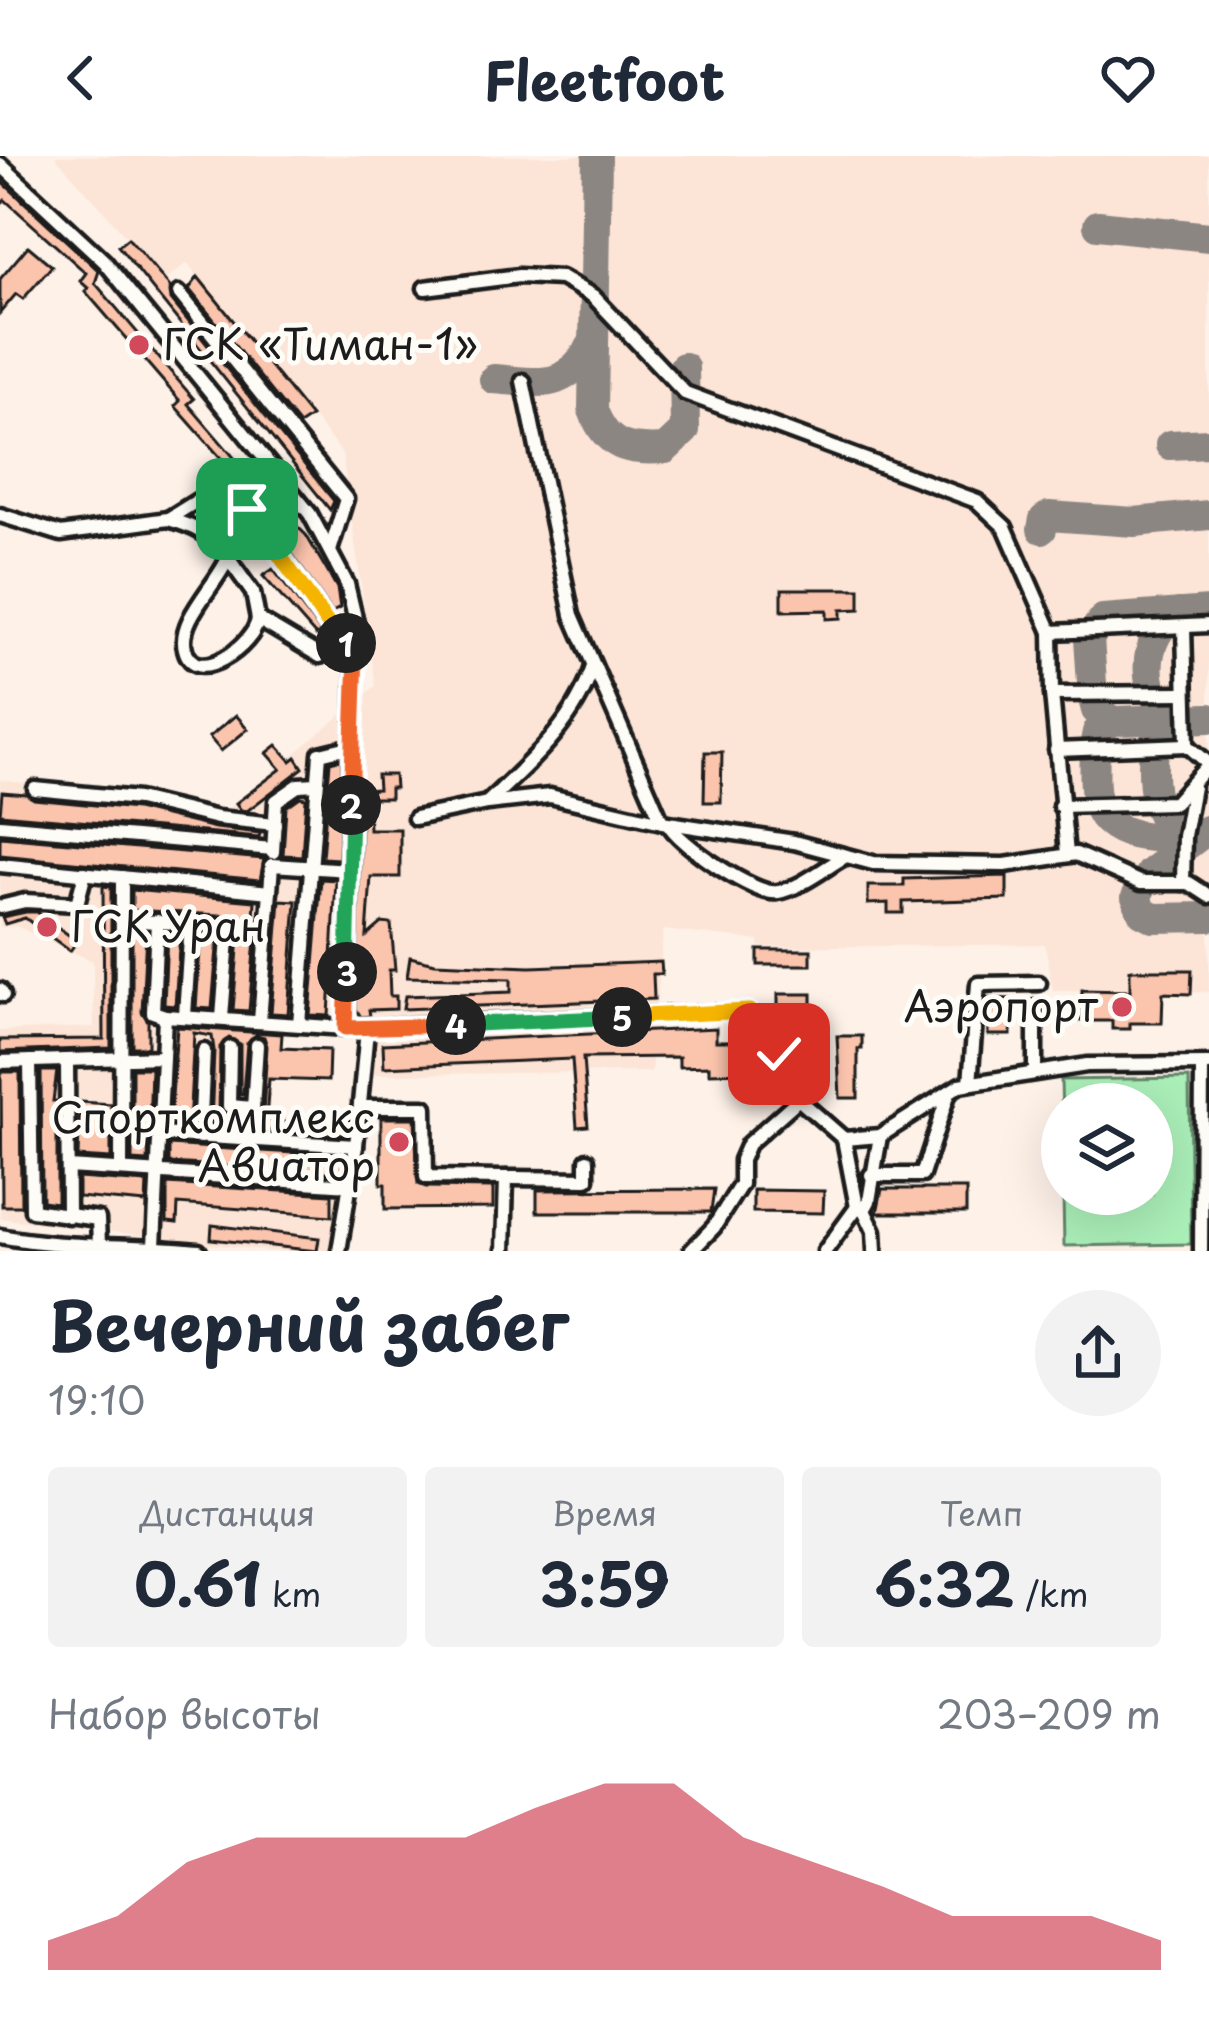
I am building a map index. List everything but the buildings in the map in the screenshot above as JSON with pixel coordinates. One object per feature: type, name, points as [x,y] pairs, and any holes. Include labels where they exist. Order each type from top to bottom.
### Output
[{"type":"street","points":[[1,168],[104,261],[310,514],[347,584],[356,622],[356,652],[345,1028]]},
{"type":"street","points":[[425,288],[540,274],[578,285],[685,393],[977,501],[1005,527],[1051,632],[1067,854]]},
{"type":"street","points":[[179,292],[346,499],[330,551]]},
{"type":"street","points":[[523,381],[572,615],[665,822],[686,844],[759,890],[777,893],[846,856]]},
{"type":"street","points":[[0,515],[62,534],[168,519],[205,496],[230,500],[247,509],[330,627],[356,652]]},
{"type":"street","points":[[168,519],[206,533],[228,558],[253,593],[258,619],[252,638],[239,650],[197,665],[187,658],[185,628],[228,558]]},
{"type":"street","points":[[258,619],[320,656]]},
{"type":"street","points":[[1051,632],[1209,625]]},
{"type":"street","points":[[1184,627],[1187,745]]},
{"type":"street","points":[[487,803],[561,729],[593,668]]},
{"type":"street","points":[[1052,694],[1184,693]]},
{"type":"street","points":[[1056,750],[1187,745],[1209,764],[1174,803],[1060,806]]},
{"type":"street","points":[[299,1024],[320,754],[353,746]]},
{"type":"street","points":[[260,1021],[276,801],[299,785],[317,784]]},
{"type":"street","points":[[1184,883],[1184,836],[1193,786]]},
{"type":"street","points":[[35,789],[138,799],[218,818],[274,824]]},
{"type":"street","points":[[416,818],[550,796],[665,822],[794,842],[873,863],[1004,865],[1067,854],[1086,856],[1141,884],[1184,883],[1209,896]]},
{"type":"street","points":[[0,825],[273,849]]},
{"type":"street","points":[[0,865],[270,892]]},
{"type":"street","points":[[272,865],[349,870]]},
{"type":"street","points":[[0,907],[26,901],[77,904],[85,873]]},
{"type":"street","points":[[121,1170],[122,877]]},
{"type":"street","points":[[121,920],[267,928]]},
{"type":"street","points":[[157,921],[153,1012],[165,1016],[367,1030],[749,1011],[801,1097],[844,1139],[861,1208],[890,1251]]},
{"type":"street","points":[[185,1016],[191,923]]},
{"type":"street","points":[[222,1018],[229,926]]},
{"type":"street","points":[[970,1083],[978,984],[1039,983]]},
{"type":"street","points":[[1035,1072],[1036,1009]]},
{"type":"street","points":[[154,1246],[165,1016]]},
{"type":"street","points":[[339,1251],[356,1146],[367,1030]]},
{"type":"street","points":[[251,1140],[257,1045]]},
{"type":"street","points":[[230,1048],[229,1106],[253,1108]]},
{"type":"street","points":[[200,1137],[205,1052]]},
{"type":"street","points":[[0,1062],[163,1057]]},
{"type":"street","points":[[67,1060],[68,1216]]},
{"type":"street","points":[[30,1061],[32,1210],[98,1219],[98,1245]]},
{"type":"street","points":[[844,1139],[880,1136],[970,1083],[1087,1065],[1205,1065],[1204,1248]]},
{"type":"street","points":[[871,1175],[922,1174],[950,1091]]},
{"type":"street","points":[[691,1251],[714,1228],[741,1184],[741,1160],[748,1144],[801,1097]]},
{"type":"street","points":[[360,1107],[425,1107],[426,1177],[587,1179],[587,1160]]},
{"type":"street","points":[[159,1134],[356,1146]]},
{"type":"street","points":[[825,1251],[869,1201],[880,1136]]},
{"type":"street","points":[[68,1167],[350,1185]]},
{"type":"street","points":[[504,1251],[506,1178]]},
{"type":"street","points":[[874,1231],[875,1251]]},
{"type":"street","points":[[0,1236],[50,1246],[200,1251]]},
{"type":"shaded area","points":[[55,156],[1209,156],[1209,992],[1163,993],[1162,1023],[1131,1023],[1130,1029],[1112,1029],[1111,1021],[1081,1021],[1081,990],[1053,991],[1045,944],[760,947],[759,941],[663,930],[651,1072],[373,1074],[378,1035],[287,1029],[273,1040],[269,1115],[355,1128],[333,1251],[268,1251],[0,1218],[0,1031],[94,1027],[93,961],[16,926],[0,927],[0,780],[226,811],[376,686],[342,453],[187,263],[165,280]]},
{"type":"green space","points":[[1189,1078],[1191,1244],[1064,1246],[1063,1215],[1173,1215],[1173,1083],[1061,1080]]},
{"type":"taxiway","points":[[597,156],[593,410],[612,440],[630,448],[665,449],[685,430],[684,367]]},
{"type":"taxiway","points":[[1098,225],[1209,237]]},
{"type":"taxiway","points":[[494,379],[540,382],[562,377],[593,343]]},
{"type":"taxiway","points":[[1170,445],[1209,443]]},
{"type":"taxiway","points":[[1042,529],[1049,516],[1134,522],[1209,515]]},
{"type":"taxiway","points":[[1209,611],[1103,619],[1089,638],[1096,710],[1113,721],[1209,718]]},
{"type":"taxiway","points":[[1179,613],[1156,635],[1148,667],[1156,698],[1178,720],[1155,740],[1155,794],[1164,819],[1184,836]]},
{"type":"taxiway","points":[[1113,721],[1097,732],[1095,742],[1096,795],[1108,821],[1150,837],[1209,829]]},
{"type":"taxiway","points":[[1203,833],[1150,873],[1136,897],[1142,912],[1154,918],[1209,917]]},
{"type":"place","name":"ГСК «Тиман-1»","points":[[139,345]]},
{"type":"place","name":"ГСК Уран","points":[[47,927]]},
{"type":"place","name":"Аэропорт","points":[[1122,1007]]},
{"type":"place","name":"Спорткомплекс Авиатор","points":[[399,1142]]},
{"type":"route","points":[[247,509],[330,627],[356,652],[345,1028],[749,1011],[779,1054]]}]
